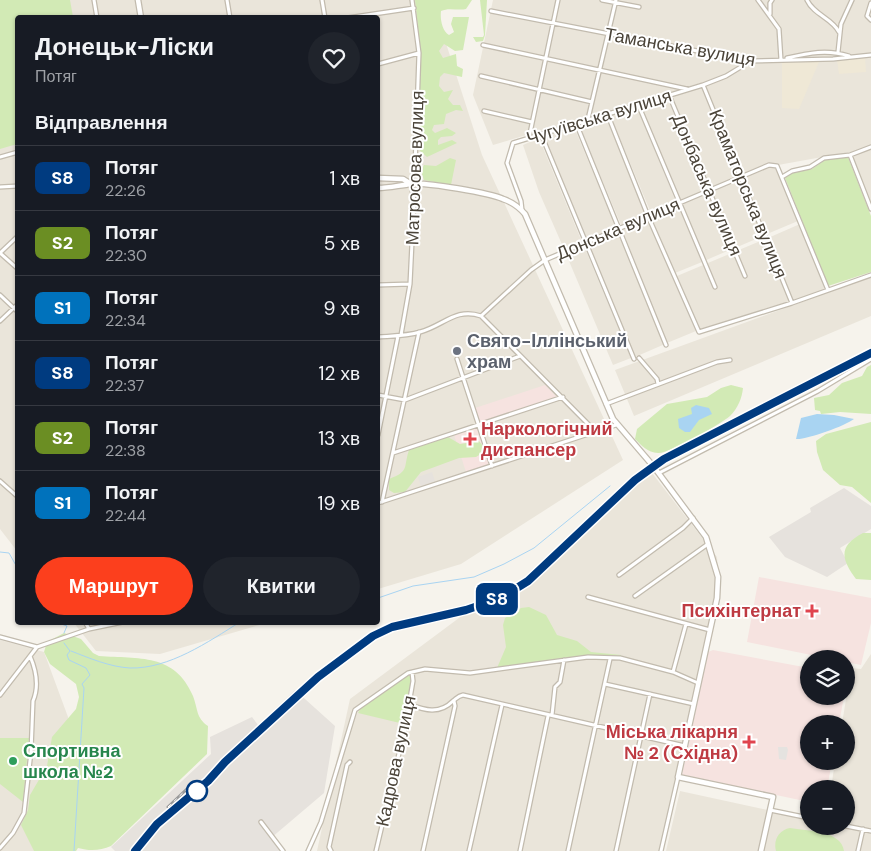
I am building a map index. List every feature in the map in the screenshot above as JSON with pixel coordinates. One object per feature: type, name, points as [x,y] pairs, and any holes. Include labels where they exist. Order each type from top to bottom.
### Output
[{"type":"street","points":[[94,0],[96,15]]},
{"type":"street","points":[[138,0],[141,15]]},
{"type":"street","points":[[227,0],[230,15]]},
{"type":"street","points":[[322,0],[324,15]]},
{"type":"street","name":"Матросова вулиця","points":[[380,425],[410,284],[414,201],[411,184],[415,167],[418,53],[412,0]]},
{"type":"street","points":[[529,138],[558,0]]},
{"type":"street","points":[[602,0],[639,7]]},
{"type":"street","points":[[758,0],[779,29],[781,60],[817,51],[838,52],[850,56]]},
{"type":"street","points":[[770,15],[770,3],[772,0]]},
{"type":"street","points":[[807,0],[817,13],[836,26],[839,33]]},
{"type":"street","points":[[838,52],[841,24],[852,0]]},
{"type":"street","points":[[588,119],[615,1]]},
{"type":"street","points":[[871,3],[867,16],[871,20]]},
{"type":"street","points":[[367,15],[414,8]]},
{"type":"street","name":"Таманська вулиця","points":[[491,11],[750,61],[871,54]]},
{"type":"street","points":[[483,44],[688,89]]},
{"type":"street","points":[[380,63],[418,53]]},
{"type":"street","name":"Чугуївська вулиця","points":[[524,212],[506,163],[513,143],[704,85],[726,76],[750,61]]},
{"type":"street","points":[[481,76],[592,102]]},
{"type":"street","name":"Краматорська вулиця","points":[[704,85],[792,303]]},
{"type":"street","name":"Донбаська вулиця","points":[[669,95],[745,276]]},
{"type":"street","points":[[638,104],[715,287]]},
{"type":"street","points":[[484,112],[532,122]]},
{"type":"street","points":[[607,113],[648,216],[699,332],[792,303],[871,274]]},
{"type":"street","points":[[576,123],[666,345]]},
{"type":"street","points":[[541,134],[634,360]]},
{"type":"street","points":[[828,290],[782,177],[792,171],[810,167],[824,158],[850,155],[871,147]]},
{"type":"street","points":[[0,157],[15,153]]},
{"type":"street","points":[[850,155],[871,209]]},
{"type":"street","name":"Донська вулиця","points":[[481,316],[530,270],[545,260],[769,165],[777,166],[782,177]]},
{"type":"street","points":[[380,178],[402,179],[411,184],[501,198],[524,212],[616,425],[659,473],[694,518],[708,544],[718,577],[717,598],[661,851]]},
{"type":"street","points":[[380,188],[394,188],[411,184]]},
{"type":"street","points":[[0,186],[15,186]]},
{"type":"street","points":[[865,193],[871,190]]},
{"type":"street","points":[[15,239],[0,253],[15,266]]},
{"type":"street","points":[[380,286],[410,284]]},
{"type":"street","points":[[0,295],[13,308],[0,321]]},
{"type":"street","points":[[380,337],[419,332],[446,322],[452,316],[466,312],[481,316],[596,432]]},
{"type":"street","points":[[382,502],[419,332]]},
{"type":"street","points":[[380,395],[405,400],[520,356]]},
{"type":"street","points":[[639,358],[657,379],[658,384]]},
{"type":"street","points":[[457,359],[480,424],[492,466]]},
{"type":"street","points":[[659,473],[818,391],[871,359]]},
{"type":"street","points":[[606,404],[717,362],[730,360]]},
{"type":"street","points":[[393,453],[563,397]]},
{"type":"street","points":[[382,502],[616,425]]},
{"type":"street","points":[[0,480],[15,494]]},
{"type":"street","points":[[619,575],[694,518]]},
{"type":"street","points":[[635,596],[708,544]]},
{"type":"street","points":[[588,597],[710,630]]},
{"type":"street","points":[[673,672],[686,624]]},
{"type":"street","points":[[86,625],[88,629]]},
{"type":"street","points":[[0,695],[37,647],[88,629],[108,625]]},
{"type":"street","points":[[0,637],[37,647]]},
{"type":"street","points":[[0,848],[13,833],[24,813],[31,752],[33,701],[36,694],[35,668],[30,656]]},
{"type":"street","points":[[308,851],[321,822],[355,710],[412,672],[425,669],[470,673],[564,660],[620,658],[673,672],[698,683]]},
{"type":"street","points":[[568,851],[610,659]]},
{"type":"street","points":[[520,851],[555,686],[560,682],[564,660]]},
{"type":"street","name":"Кадрова вулиця","points":[[376,851],[405,728],[413,681],[412,672]]},
{"type":"street","points":[[605,684],[694,704]]},
{"type":"street","points":[[616,851],[650,694]]},
{"type":"street","points":[[408,704],[433,711],[443,710],[459,695],[463,695],[685,746]]},
{"type":"street","points":[[423,851],[455,706],[454,701]]},
{"type":"street","points":[[469,851],[502,705]]},
{"type":"street","points":[[331,851],[329,847],[347,765],[350,762]]},
{"type":"street","points":[[678,777],[773,798],[761,851]]},
{"type":"street","points":[[770,810],[800,816]]},
{"type":"street","points":[[261,822],[284,851]]},
{"type":"street","points":[[855,828],[871,831]]},
{"type":"street","points":[[858,851],[863,829]]},
{"type":"shaded area","points":[[0,0],[432,0],[482,155],[623,460],[461,564],[380,588],[380,15],[15,15],[15,548],[0,529]]},
{"type":"shaded area","points":[[493,0],[871,0],[871,203],[850,152],[778,165],[769,163],[741,175],[704,82],[493,145],[473,95]]},
{"type":"shaded area","points":[[865,57],[866,72],[839,74],[837,60]]},
{"type":"shaded area","points":[[782,62],[819,62],[799,109],[782,108]]},
{"type":"shaded area","points":[[702,87],[738,176],[710,188],[671,96]]},
{"type":"shaded area","points":[[667,97],[706,190],[680,200],[641,106]]},
{"type":"shaded area","points":[[637,107],[676,202],[651,213],[610,115]]},
{"type":"shaded area","points":[[606,117],[646,215],[621,225],[579,125]]},
{"type":"shaded area","points":[[574,127],[616,227],[586,240],[544,136]]},
{"type":"shaded area","points":[[539,138],[582,242],[564,249],[539,192],[523,145]]},
{"type":"shaded area","points":[[770,167],[776,168],[798,221],[767,234],[743,178]]},
{"type":"shaded area","points":[[739,179],[763,236],[735,248],[711,191]]},
{"type":"shaded area","points":[[708,193],[732,249],[704,261],[681,204]]},
{"type":"shaded area","points":[[678,205],[702,262],[675,273],[651,216]]},
{"type":"shaded area","points":[[647,218],[696,331],[667,343],[622,229]]},
{"type":"shaded area","points":[[800,224],[825,289],[793,301],[768,238]]},
{"type":"shaded area","points":[[617,231],[665,344],[635,357],[588,243]]},
{"type":"shaded area","points":[[765,239],[790,301],[700,329],[677,276]]},
{"type":"shaded area","points":[[584,246],[631,358],[613,365],[566,254]]},
{"type":"shaded area","points":[[871,277],[871,316],[634,416],[615,370]]},
{"type":"shaded area","points":[[545,385],[558,398],[480,423],[475,408]]},
{"type":"shaded area","points":[[479,427],[491,464],[466,472],[454,435]]},
{"type":"shaded area","points":[[432,472],[435,481],[421,486],[418,477]]},
{"type":"shaded area","points":[[652,473],[717,557],[719,582],[661,851],[317,851],[350,699],[463,615],[503,602],[530,584],[637,484]]},
{"type":"shaded area","points":[[844,488],[871,506],[871,529],[840,548],[848,563],[827,577],[785,557],[769,537],[811,512],[810,508]]},
{"type":"shaded area","name":"Психінтернат","points":[[759,577],[871,598],[871,623],[861,665],[855,664],[855,650],[800,650],[800,653],[747,642]]},
{"type":"shaded area","points":[[76,625],[259,625],[160,654],[96,651]]},
{"type":"shaded area","points":[[0,640],[44,652],[68,717],[64,851],[0,851]]},
{"type":"shaded area","name":"Міська лікарня № 2 (Східна)","points":[[713,650],[800,666],[800,705],[842,705],[841,715],[800,715],[800,770],[830,770],[829,780],[800,780],[800,800],[682,775],[708,652]]},
{"type":"shaded area","points":[[871,654],[871,830],[855,827],[855,780],[832,780],[834,770],[855,770],[855,715],[843,715],[845,705],[855,705],[855,668],[861,669]]},
{"type":"shaded area","points":[[295,690],[335,726],[324,793],[271,838],[281,851],[115,851],[111,847],[211,754],[210,737],[252,717],[258,725]]},
{"type":"shaded area","points":[[778,747],[787,747],[786,760],[779,759]]},
{"type":"shaded area","points":[[680,791],[800,817],[800,835],[855,835],[855,829],[871,832],[871,851],[666,851]]},
{"type":"green space","points":[[0,0],[70,0],[73,15],[15,15],[15,145],[0,149]]},
{"type":"green space","points":[[415,0],[472,0],[466,9],[447,9],[441,11],[442,24],[449,35],[454,32],[451,24],[453,17],[469,17],[463,50],[455,51],[444,44],[439,51],[443,58],[456,54],[457,66],[463,69],[462,77],[444,73],[440,77],[439,86],[444,92],[453,90],[448,99],[453,105],[460,105],[463,111],[456,110],[446,114],[444,124],[434,125],[432,130],[435,133],[447,128],[456,133],[452,136],[441,137],[438,140],[438,145],[452,140],[457,143],[427,157],[417,148],[421,55]]},
{"type":"green space","points":[[480,0],[487,0],[485,35],[483,41],[476,42],[473,37],[483,37],[484,35]]},
{"type":"green space","points":[[848,157],[871,216],[871,272],[828,286],[785,178],[792,173],[812,169],[825,160]]},
{"type":"green space","points":[[450,158],[456,160],[451,185],[424,180],[421,171],[424,165],[436,166]]},
{"type":"green space","points":[[871,365],[871,414],[840,412],[821,414],[820,411],[815,410],[814,398],[829,395],[842,383],[862,376],[867,367]]},
{"type":"green space","points":[[731,385],[743,388],[741,399],[733,413],[725,420],[683,444],[658,453],[648,450],[635,439],[637,429],[667,404],[707,397],[721,388]]},
{"type":"green space","points":[[871,422],[871,503],[852,487],[840,485],[823,470],[817,452],[816,441],[826,434]]},
{"type":"green space","points":[[448,437],[460,444],[479,441],[484,447],[484,452],[476,457],[459,458],[421,472],[405,492],[394,493],[389,490],[389,479],[403,471],[409,450]]},
{"type":"green space","points":[[863,533],[871,533],[871,580],[856,579],[845,559],[844,553],[849,543]]},
{"type":"green space","points":[[529,607],[546,615],[557,635],[577,641],[591,652],[621,655],[621,657],[578,657],[497,668],[506,647],[503,625],[505,618],[521,608]]},
{"type":"green space","points":[[64,633],[81,639],[93,653],[99,656],[154,661],[166,665],[176,672],[185,682],[193,696],[201,720],[208,726],[207,754],[111,846],[95,850],[78,848],[76,851],[34,851],[21,825],[28,810],[30,795],[47,766],[52,737],[76,709],[79,697],[76,684],[50,664],[44,652],[47,642]]},
{"type":"green space","points":[[407,676],[410,676],[412,681],[404,724],[358,713],[361,708]]},
{"type":"green space","name":"Спортивна школа №2","points":[[0,738],[29,738],[23,802],[0,784]]},
{"type":"green space","points":[[786,829],[800,829],[800,835],[830,835],[842,844],[844,851],[776,851],[776,839]]},
{"type":"water","points":[[696,405],[709,408],[712,414],[699,420],[690,432],[685,432],[679,428],[678,419],[692,414],[691,408]]},
{"type":"water","points":[[817,414],[854,419],[825,432],[796,439],[801,418]]},
{"type":"waterway","points":[[380,597],[413,586],[474,577],[504,564],[534,548],[610,486]]},
{"type":"waterway","points":[[0,552],[9,553],[15,564]]},
{"type":"waterway","points":[[64,625],[67,626],[64,633]]},
{"type":"waterway","points":[[71,651],[115,666],[145,667],[188,653],[235,625]]},
{"type":"waterway","points":[[64,643],[70,651],[67,655],[69,660],[86,668],[90,675],[82,684],[84,688],[74,851]]},
{"type":"railway","points":[[135,851],[157,825],[208,781],[225,762],[318,677],[373,636],[392,627],[466,610],[501,598],[528,581],[635,480],[664,459],[871,352]]},
{"type":"railway","points":[[168,807],[189,787]]},
{"type":"train","name":"S8","points":[[135,851],[157,824],[208,781],[225,762],[318,677],[373,636],[392,627],[466,610],[501,598],[528,581],[635,480],[664,459],[871,353]]},
{"type":"place","name":"Свято-Іллінський храм","points":[[457,351]]},
{"type":"place","name":"Наркологічний диспансер","points":[[470,439]]},
{"type":"place","name":"Психінтернат","points":[[812,611]]},
{"type":"place","name":"Міська лікарня № 2 (Східна)","points":[[749,742]]},
{"type":"place","name":"Спортивна школа №2","points":[[13,761]]}]
